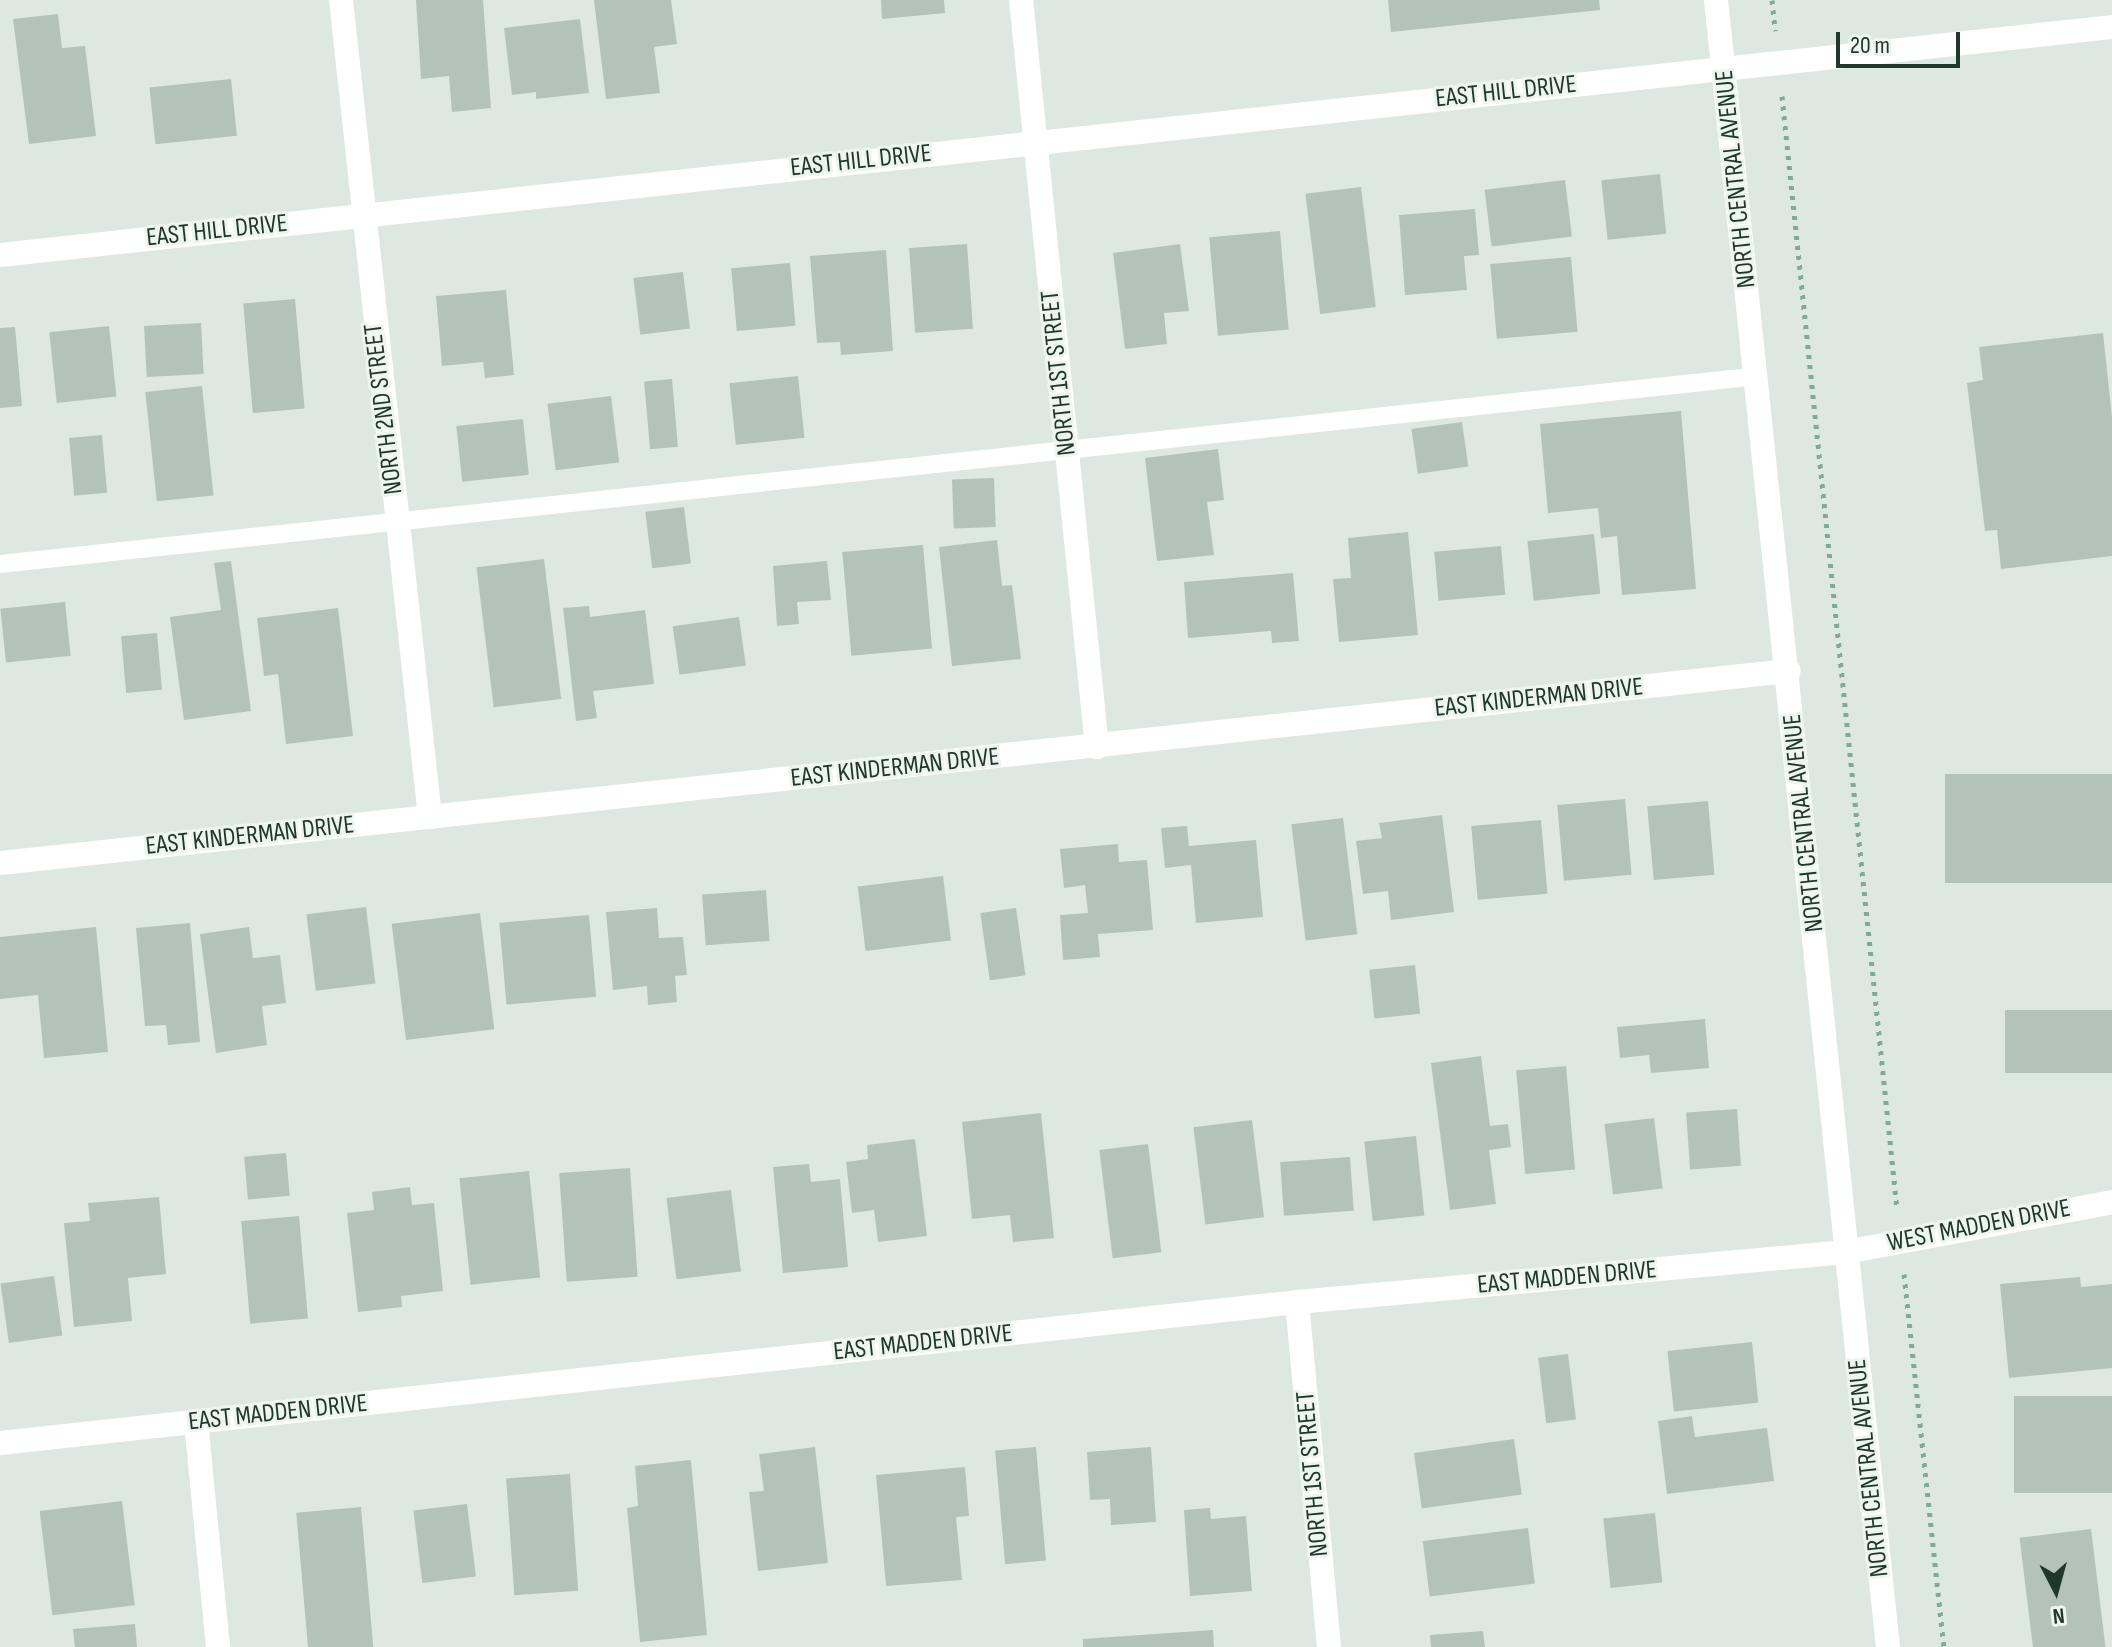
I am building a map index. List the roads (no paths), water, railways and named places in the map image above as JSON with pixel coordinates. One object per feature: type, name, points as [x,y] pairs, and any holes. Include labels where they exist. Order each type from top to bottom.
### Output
[{"type":"street","name":"NORTH 2ND STREET","points":[[341,0],[361,215],[430,817]]},
{"type":"street","name":"NORTH 1ST STREET","points":[[1021,0],[1097,747]]},
{"type":"street","name":"NORTH CENTRAL AVENUE","points":[[1716,0],[1789,671],[1888,1647]]},
{"type":"street","name":"EAST HILL DRIVE","points":[[0,255],[2112,27]]},
{"type":"street","name":"EAST KINDERMAN DRIVE","points":[[0,863],[1789,671]]},
{"type":"street","name":"WEST MADDEN DRIVE","points":[[1846,1252],[2112,1202]]},
{"type":"street","name":"EAST MADDEN DRIVE","points":[[0,1443],[1297,1302],[1846,1252]]},
{"type":"street","name":"NORTH 1ST STREET","points":[[1297,1302],[1329,1647]]},
{"type":"street","points":[[196,1422],[218,1647]]},
{"type":"lane","points":[[0,564],[1066,446],[1758,376]]}]
